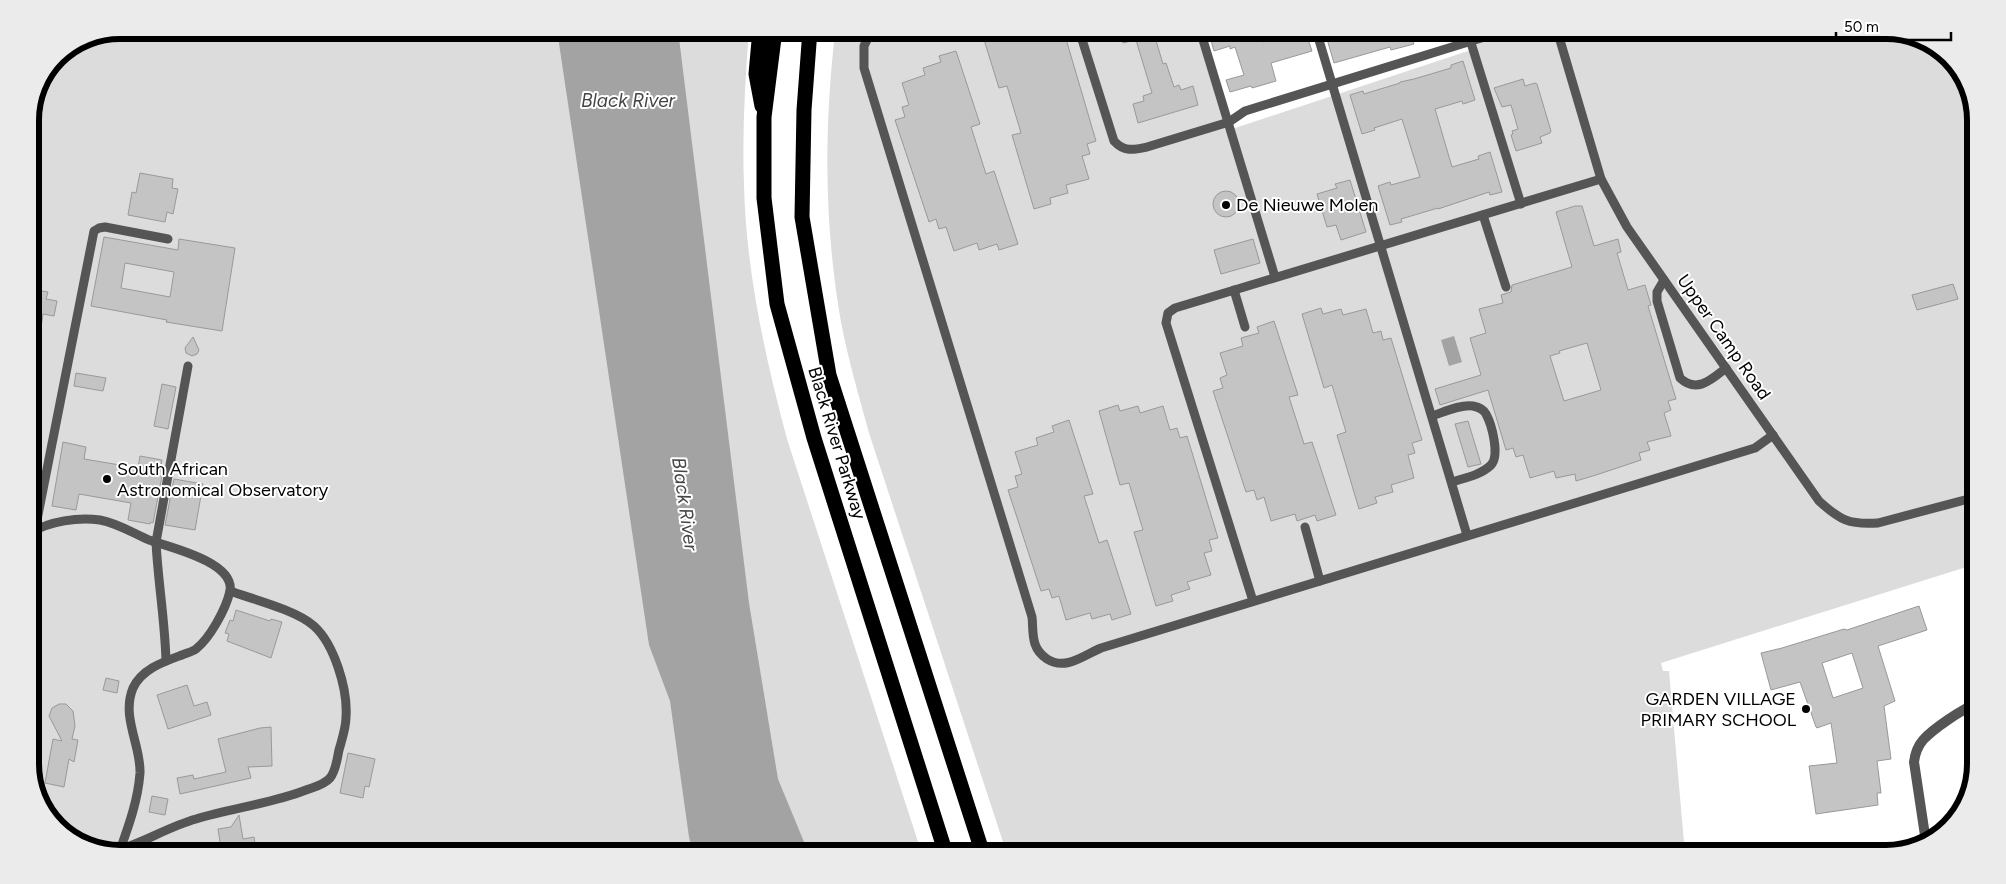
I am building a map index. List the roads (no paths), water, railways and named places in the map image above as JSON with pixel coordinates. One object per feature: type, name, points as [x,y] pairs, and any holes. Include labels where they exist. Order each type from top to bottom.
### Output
[{"type":"highway","points":[[759,39],[756,74],[764,117]]},
{"type":"highway","name":"Black River Parkway","points":[[774,39],[764,117],[764,198],[777,304],[814,438],[943,845]]},
{"type":"highway","name":"Black River Parkway","points":[[809,39],[804,110],[802,217],[829,375],[980,845]]},
{"type":"street","points":[[1925,835],[1914,762],[1916,750],[1923,740],[1967,708]]},
{"type":"lane","points":[[868,39],[864,46],[864,68],[1032,617],[1034,641],[1038,651],[1049,660],[1056,663],[1072,662],[1101,648],[1755,448],[1773,435]]},
{"type":"lane","points":[[1082,39],[1110,132],[1114,141],[1126,150],[1147,147],[1228,122],[1246,111],[1477,39]]},
{"type":"lane","points":[[1203,39],[1275,277]]},
{"type":"lane","points":[[1319,39],[1467,535]]},
{"type":"lane","name":"Upper Camp Road","points":[[1560,39],[1601,180],[1627,227],[1820,501],[1837,517],[1863,524],[1878,523],[1967,499]]},
{"type":"lane","points":[[1470,41],[1521,204]]},
{"type":"lane","points":[[1253,601],[1166,323],[1168,313],[1175,308],[1275,277],[1601,180]]},
{"type":"lane","points":[[1484,215],[1506,287]]},
{"type":"lane","points":[[39,502],[94,231],[104,227],[168,238]]},
{"type":"lane","points":[[1664,280],[1657,292],[1657,301],[1680,378],[1690,384],[1703,385],[1726,368]]},
{"type":"lane","points":[[1234,290],[1245,327]]},
{"type":"lane","points":[[166,661],[165,627],[157,566],[156,542],[188,366]]},
{"type":"lane","points":[[1432,416],[1470,406],[1486,414],[1489,423],[1496,449],[1494,461],[1490,466],[1479,472],[1452,482]]},
{"type":"lane","points":[[39,530],[76,519],[101,520],[198,557],[226,575],[230,582],[230,591],[217,624],[196,649],[166,661],[142,674],[133,688],[129,704],[140,772],[134,811],[119,845]]},
{"type":"lane","points":[[1305,527],[1320,581]]},
{"type":"lane","points":[[130,845],[197,818],[290,796],[321,785],[330,779],[335,770],[346,718],[346,698],[333,655],[324,638],[313,625],[294,614],[230,591]]},
{"type":"water","name":"Black River","points":[[558,39],[679,39],[749,603],[778,779],[805,845],[691,845],[670,701],[649,645]]},
{"type":"water","points":[[1454,336],[1462,362],[1449,366],[1441,340]]},
{"type":"place","name":"De Nieuwe Molen","points":[[1226,205]]},
{"type":"place","name":"South African Astronomical Observatory","points":[[107,479]]},
{"type":"place","name":"GARDEN VILLAGE PRIMARY SCHOOL","points":[[1806,709]]}]
